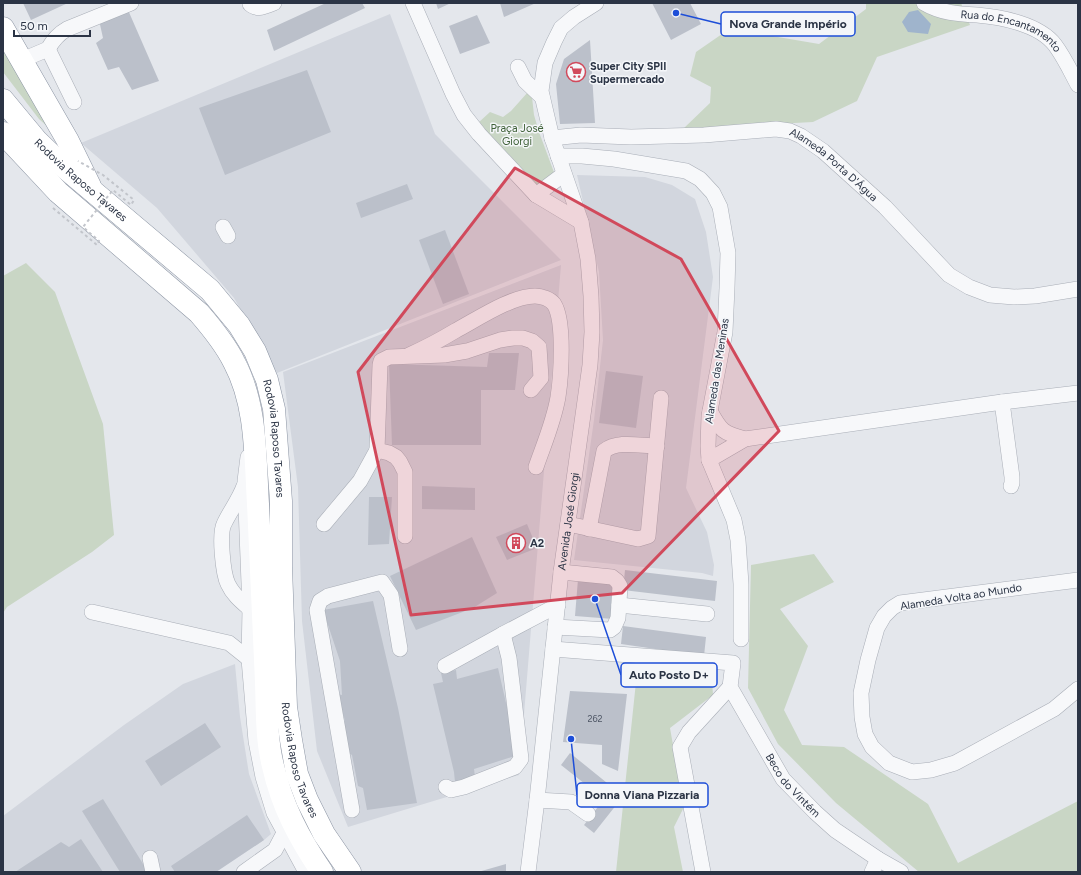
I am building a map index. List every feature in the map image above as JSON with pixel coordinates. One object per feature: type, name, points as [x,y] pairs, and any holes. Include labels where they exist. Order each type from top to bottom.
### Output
[{"type":"highway","points":[[3,28],[78,161],[94,193]]},
{"type":"highway","name":"Rodovia Raposo Tavares","points":[[3,100],[37,142],[64,167],[210,290],[239,325],[256,351],[267,380],[274,409],[282,502],[281,567],[286,691],[290,740],[298,774],[307,800],[324,834],[350,872]]},
{"type":"highway","name":"Rodovia Raposo Tavares","points":[[3,133],[55,200],[175,291],[199,313],[218,335],[234,363],[246,395],[254,428],[263,600],[267,717],[272,764],[281,796],[294,827],[322,872]]},
{"type":"highway","points":[[3,147],[55,200]]},
{"type":"street","points":[[22,60],[48,49],[56,36],[67,29],[131,3]]},
{"type":"street","points":[[250,4],[254,8],[260,8],[274,3]]},
{"type":"street","points":[[414,3],[453,94],[464,115],[479,134],[536,195],[581,222]]},
{"type":"street","name":"Avenida José Giorgi","points":[[528,872],[561,572],[590,365],[592,332],[588,266],[581,222],[552,138],[542,97],[541,86],[545,63],[561,28],[574,17],[596,3]]},
{"type":"street","name":"Rua do Encantamento","points":[[924,3],[936,10],[958,14],[996,17],[1025,25],[1041,33],[1054,44],[1078,85]]},
{"type":"street","points":[[48,49],[74,102]]},
{"type":"street","points":[[518,67],[525,81],[542,97]]},
{"type":"street","name":"Alameda Porta D'Água","points":[[552,138],[581,135],[632,137],[690,135],[776,129],[790,132],[801,136],[822,151],[885,207],[949,275],[969,287],[990,295],[1014,297],[1036,296],[1078,289]]},
{"type":"street","name":"Alameda das Meninas","points":[[558,156],[582,156],[614,159],[686,171],[700,179],[713,192],[720,207],[728,253],[725,332],[710,411],[708,429],[709,460],[734,520],[738,540],[741,584],[741,639]]},
{"type":"street","points":[[536,195],[564,174]]},
{"type":"street","points":[[405,357],[506,304],[535,296],[547,298],[554,305],[559,317],[561,369],[558,398],[550,429],[536,467]]},
{"type":"street","points":[[324,524],[360,481],[377,450],[380,365],[384,359],[389,357],[444,355],[467,351],[500,340],[523,338],[540,346],[541,378],[531,390]]},
{"type":"street","points":[[709,460],[745,439],[1002,402],[1078,393]]},
{"type":"street","points":[[568,524],[638,539],[648,536],[661,398]]},
{"type":"street","points":[[1002,402],[1012,477],[1012,483],[1010,486]]},
{"type":"street","points":[[710,411],[716,421],[728,434],[745,439]]},
{"type":"street","points":[[250,609],[234,594],[228,584],[225,576],[221,534],[223,525],[240,496],[245,481],[254,428]]},
{"type":"street","points":[[589,529],[604,451],[610,446],[617,445],[656,446]]},
{"type":"street","points":[[377,450],[389,453],[396,457],[405,472],[405,536]]},
{"type":"street","points":[[245,481],[250,609],[249,659],[256,741],[259,760],[272,807],[306,872]]},
{"type":"street","points":[[555,627],[610,630],[617,623],[618,618],[620,586],[617,581],[612,578],[561,572]]},
{"type":"street","name":"Alameda Volta ao Mundo","points":[[1078,580],[900,603],[892,608],[884,616],[877,628],[868,660],[861,693],[862,717],[865,734],[872,747],[889,763],[912,772],[925,771],[955,763],[1054,709],[1078,689]]},
{"type":"street","points":[[352,810],[316,610],[320,602],[328,596],[382,582],[391,595],[400,649]]},
{"type":"street","points":[[445,666],[558,605]]},
{"type":"street","points":[[619,605],[707,614]]},
{"type":"street","points":[[92,612],[230,643],[249,659]]},
{"type":"street","points":[[230,643],[250,628]]},
{"type":"street","points":[[446,787],[451,790],[464,787],[515,767],[521,760],[509,658],[503,634]]},
{"type":"street","points":[[553,649],[733,663],[730,686],[689,732],[680,747],[703,872]]},
{"type":"street","name":"Beco do Vintém","points":[[730,686],[771,761],[783,779],[815,812],[875,866],[901,872]]},
{"type":"street","points":[[537,800],[570,802],[588,814]]},
{"type":"street","points":[[244,872],[275,850],[284,832]]},
{"type":"street","points":[[275,850],[295,853]]},
{"type":"path","points":[[55,200],[97,245],[99,241],[83,227],[113,190],[131,205],[134,200],[103,175],[78,161]]},
{"type":"highlighted area","points":[[515,168],[681,259],[779,431],[622,593],[411,615],[358,372]]},
{"type":"shaded area","points":[[390,14],[435,134],[561,260],[277,373],[234,298],[157,208],[81,143]]},
{"type":"shaded area","points":[[577,175],[645,177],[672,185],[695,199],[706,232],[713,277],[686,488],[707,532],[714,565],[713,576],[702,573],[574,560],[594,420],[603,340],[599,272]]},
{"type":"shaded area","points":[[561,265],[519,775],[348,827],[317,751],[302,621],[298,487],[283,372]]},
{"type":"shaded area","points":[[235,664],[240,717],[249,774],[271,834],[216,872],[3,872],[3,816],[124,725],[183,684]]},
{"type":"green space","points":[[866,3],[961,3],[970,25],[877,57],[857,101],[813,122],[683,129],[710,103],[711,87],[690,76],[696,52],[748,16],[772,36],[819,44],[866,9]]},
{"type":"green space","points":[[3,50],[50,129],[39,119],[3,72]]},
{"type":"green space","name":"Praça José Giorgi","points":[[528,92],[532,97],[534,115],[539,132],[555,175],[536,187],[478,123],[490,112],[503,117],[511,111]]},
{"type":"green space","points":[[26,263],[55,292],[103,424],[114,535],[92,552],[7,607],[3,613],[3,276]]},
{"type":"green space","points":[[814,554],[834,582],[780,609],[808,646],[784,710],[802,745],[844,747],[928,804],[958,863],[1078,801],[1078,872],[919,872],[836,803],[778,744],[748,688],[751,565]]},
{"type":"green space","points":[[712,681],[713,695],[670,728],[684,807],[674,827],[683,872],[616,872],[636,682]]},
{"type":"water","points":[[918,10],[931,24],[928,34],[908,32],[902,22],[909,12]]},
{"type":"building","points":[[23,3],[68,3],[31,20]]},
{"type":"building","points":[[326,3],[362,3],[365,8],[274,51],[267,30]]},
{"type":"building","points":[[436,3],[451,3],[438,9]]},
{"type":"building","points":[[500,3],[536,3],[504,17]]},
{"type":"building","points":[[652,3],[690,3],[701,24],[671,40]]},
{"type":"building","points":[[128,10],[159,81],[132,90],[119,67],[108,70],[96,43],[103,38],[99,20]]},
{"type":"building","points":[[477,15],[490,43],[460,54],[449,26]]},
{"type":"building","name":"Super City SPII Supermercado","points":[[590,40],[595,123],[560,124],[556,84],[564,59]]},
{"type":"building","points":[[307,70],[331,132],[225,175],[199,108]]},
{"type":"building","points":[[407,184],[413,199],[361,218],[356,203]]},
{"type":"building","points":[[445,230],[469,294],[443,304],[419,240]]},
{"type":"building","points":[[489,353],[519,353],[515,390],[481,390],[481,445],[392,445],[389,364],[487,367]]},
{"type":"building","points":[[606,371],[643,376],[636,428],[599,423]]},
{"type":"building","points":[[422,486],[475,488],[475,510],[422,509]]},
{"type":"building","points":[[369,497],[392,497],[389,544],[368,545]]},
{"type":"building","name":"A2","points":[[527,524],[537,548],[507,560],[496,537]]},
{"type":"building","points":[[472,537],[497,593],[473,608],[416,630],[390,576]]},
{"type":"building","points":[[625,570],[717,581],[715,601],[623,590]]},
{"type":"building","points":[[578,579],[616,582],[613,619],[575,616]]},
{"type":"building","points":[[373,601],[398,708],[417,803],[367,810],[363,788],[358,786],[352,755],[349,753],[341,724],[345,721],[338,694],[342,695],[340,661],[323,610]]},
{"type":"building","points":[[623,626],[706,637],[704,656],[621,644]]},
{"type":"building","points":[[498,668],[518,755],[474,769],[475,777],[455,782],[454,772],[433,684],[443,682],[441,673],[456,670],[457,679]]},
{"type":"building","points":[[570,691],[627,694],[618,771],[602,764],[602,745],[563,742]]},
{"type":"building","points":[[205,723],[221,747],[161,786],[145,761]]},
{"type":"building","points":[[570,753],[617,791],[611,799],[617,804],[594,833],[584,825],[604,799],[561,765]]},
{"type":"building","points":[[103,799],[148,872],[120,872],[82,811]]},
{"type":"building","points":[[247,815],[264,840],[216,872],[175,872],[171,866]]},
{"type":"building","points":[[81,839],[103,872],[15,872],[61,842],[69,847]]},
{"type":"building","points":[[506,864],[506,872],[478,872]]},
{"type":"place","name":"Nova Grande Império","points":[[676,13]]},
{"type":"place","name":"Super City SPII Supermercado","points":[[576,72]]},
{"type":"place","name":"A2","points":[[516,543]]},
{"type":"place","name":"Auto Posto D+","points":[[595,599]]},
{"type":"place","name":"Donna Viana Pizzaria","points":[[571,739]]}]
